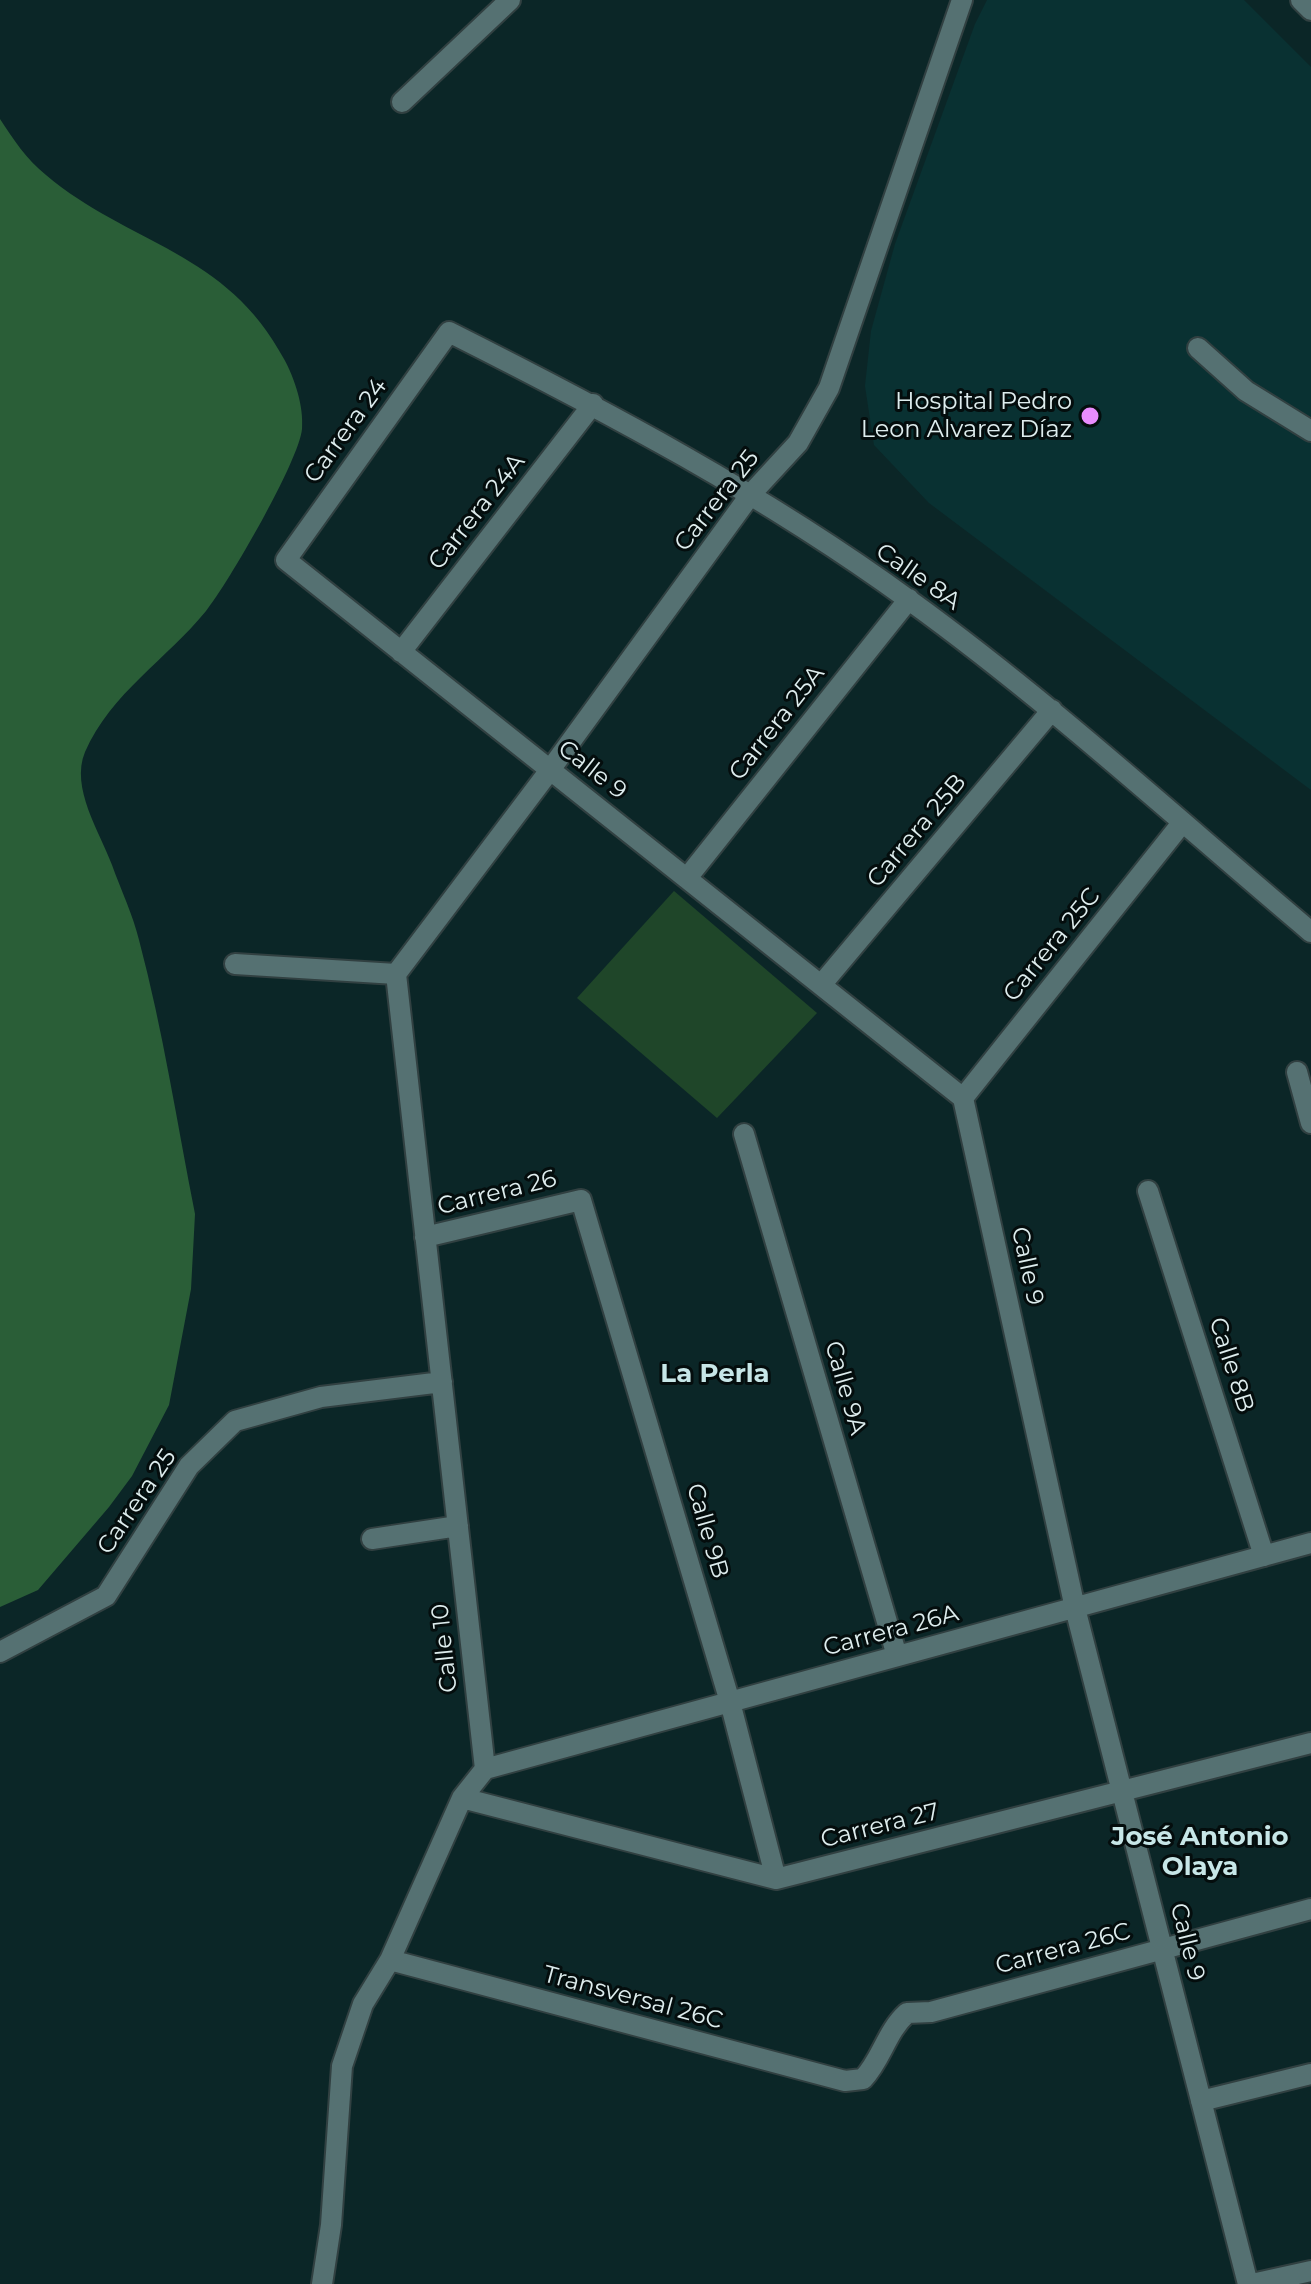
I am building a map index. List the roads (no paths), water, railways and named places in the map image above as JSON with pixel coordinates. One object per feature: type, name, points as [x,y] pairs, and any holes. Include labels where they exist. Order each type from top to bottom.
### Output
[{"type":"street","points":[[402,102],[510,0]]},
{"type":"street","name":"Carrera 25","points":[[396,974],[550,770],[751,494],[798,443],[829,388],[962,0]]},
{"type":"street","points":[[1301,0],[1311,10]]},
{"type":"street","name":"Calle 8A","points":[[449,332],[593,404],[751,494],[909,599],[1052,710],[1311,932]]},
{"type":"street","name":"Carrera 24","points":[[286,560],[449,332]]},
{"type":"street","points":[[1198,348],[1246,391],[1311,431]]},
{"type":"street","name":"Carrera 24A","points":[[401,652],[593,404]]},
{"type":"street","name":"Calle 9","points":[[286,560],[963,1098],[1075,1608],[1250,2284]]},
{"type":"street","name":"Carrera 25A","points":[[687,878],[909,599]]},
{"type":"street","name":"Carrera 25B","points":[[821,985],[1052,710]]},
{"type":"street","name":"Carrera 25C","points":[[963,1098],[1182,823]]},
{"type":"street","points":[[235,964],[396,974]]},
{"type":"street","name":"Calle 10","points":[[396,974],[485,1769]]},
{"type":"street","points":[[1297,1072],[1311,1123]]},
{"type":"street","name":"Calle 9A","points":[[744,1134],[897,1656]]},
{"type":"street","name":"Calle 8B","points":[[1148,1191],[1264,1556]]},
{"type":"street","name":"Carrera 26","points":[[425,1237],[581,1200]]},
{"type":"street","name":"Calle 9B","points":[[581,1200],[730,1702],[776,1879]]},
{"type":"street","name":"Carrera 25","points":[[0,1652],[106,1596],[189,1466],[235,1421],[321,1397],[442,1382]]},
{"type":"street","points":[[372,1539],[458,1526]]},
{"type":"street","name":"Carrera 26A","points":[[485,1769],[1311,1543]]},
{"type":"street","name":"Carrera 27","points":[[462,1798],[776,1879],[1311,1743]]},
{"type":"street","points":[[322,2284],[331,2225],[342,2066],[363,2004],[390,1960],[462,1798],[485,1769]]},
{"type":"street","name":"Carrera 26C","points":[[863,2079],[873,2069],[890,2029],[907,2013],[931,2012],[1311,1909]]},
{"type":"street","name":"Transversal 26C","points":[[390,1960],[845,2081],[863,2079]]},
{"type":"street","points":[[1201,2101],[1311,2074]]},
{"type":"street","points":[[1250,2284],[1311,2271]]},
{"type":"place","name":"Hospital Pedro Leon Alvarez Díaz","points":[[1090,416]]},
{"type":"district","name":"La Perla","points":[[715,1374]]},
{"type":"district","name":"José Antonio Olaya","points":[[1200,1852]]}]
